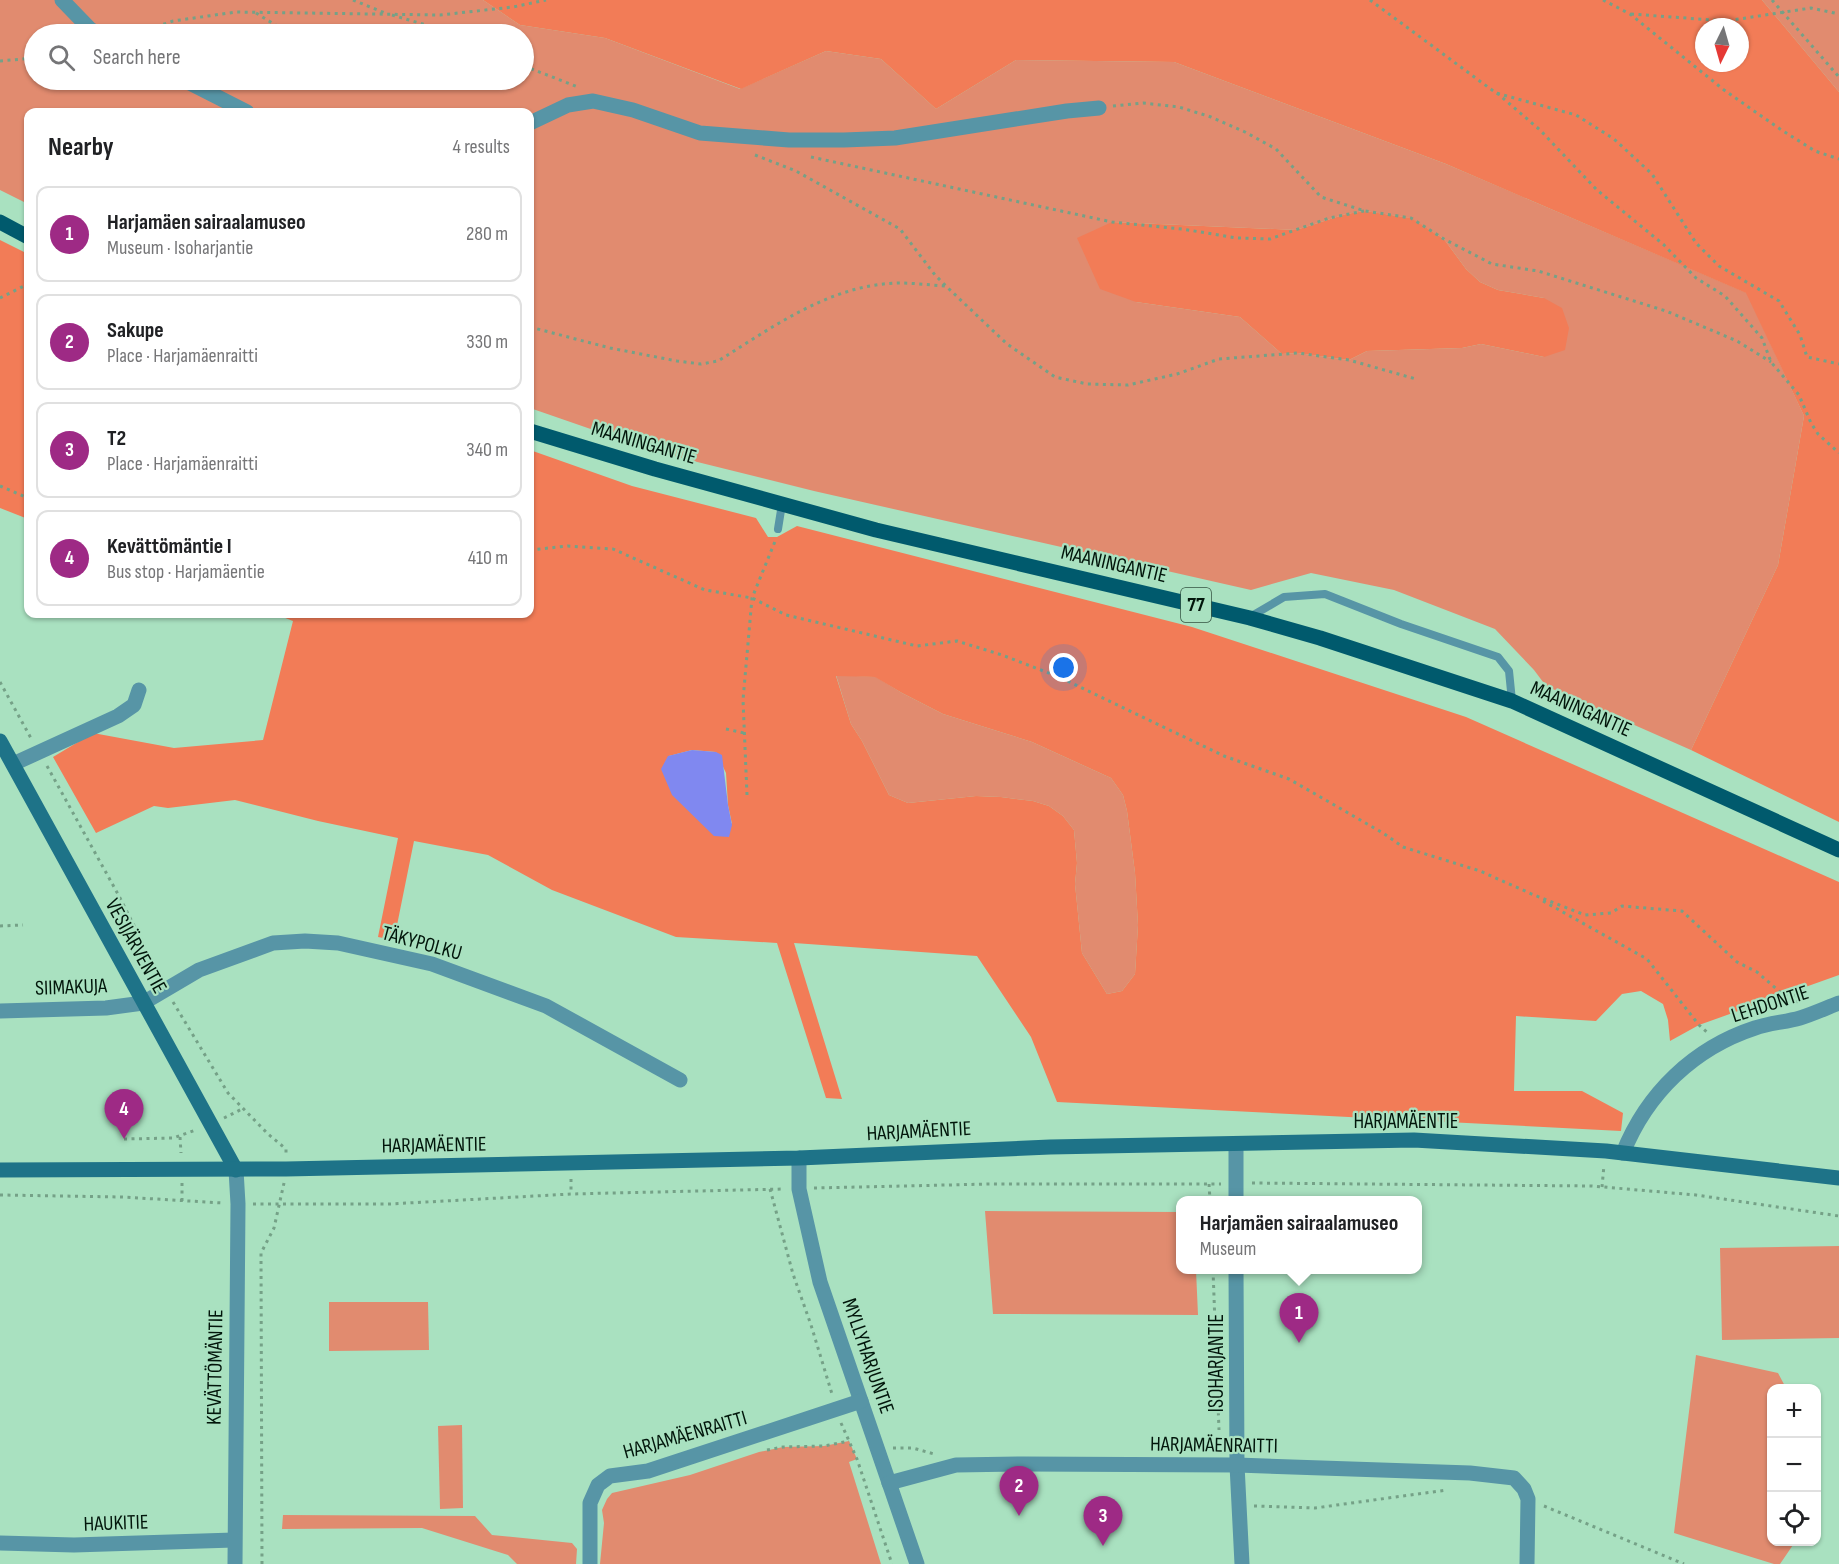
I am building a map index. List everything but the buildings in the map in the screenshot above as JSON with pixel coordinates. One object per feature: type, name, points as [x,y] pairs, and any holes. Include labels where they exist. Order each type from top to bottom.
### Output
[{"type":"main road","points":[[0,222],[24,235]]},
{"type":"main road","name":"MAANINGANTIE","points":[[534,432],[656,469],[876,530],[1250,618],[1320,638],[1512,702],[1839,850]]},
{"type":"street","points":[[62,0],[85,24]]},
{"type":"street","points":[[204,90],[239,108]]},
{"type":"street","points":[[534,121],[568,105],[593,101],[633,110],[700,133],[789,140],[844,140],[895,138],[1067,111],[1100,108]]},
{"type":"street","points":[[13,764],[118,716],[134,705],[139,690]]},
{"type":"street","name":"VESIJÄRVENTIE","points":[[0,741],[236,1170]]},
{"type":"street","name":"TÄKYPOLKU","points":[[143,1003],[199,970],[273,943],[305,941],[338,943],[432,964],[546,1006],[680,1080]]},
{"type":"street","name":"SIIMAKUJA","points":[[0,1011],[106,1008],[143,1003]]},
{"type":"street","name":"LEHDONTIE","points":[[1623,1152],[1632,1130],[1656,1094],[1673,1076],[1720,1043],[1755,1028],[1800,1018],[1839,1003]]},
{"type":"street","name":"HARJAMÄENTIE","points":[[0,1170],[286,1169],[799,1158],[1050,1147],[1414,1140],[1623,1152],[1839,1178]]},
{"type":"street","points":[[1236,1144],[1236,1196]]},
{"type":"street","name":"MYLLYHARJUNTIE","points":[[799,1158],[798,1189],[820,1282],[917,1564]]},
{"type":"street","name":"KEVÄTTÖMÄNTIE","points":[[235,1564],[238,1204],[236,1170]]},
{"type":"street","name":"ISOHARJANTIE","points":[[1236,1274],[1237,1465],[1242,1564]]},
{"type":"street","name":"HARJAMÄENRAITTI","points":[[590,1564],[590,1503],[598,1485],[610,1476],[648,1471],[861,1401]]},
{"type":"street","name":"HARJAMÄENRAITTI","points":[[889,1483],[956,1465],[1101,1463],[1237,1465],[1470,1473],[1514,1478],[1524,1489],[1528,1499]]},
{"type":"street","points":[[1527,1564],[1528,1499]]},
{"type":"street","name":"HAUKITIE","points":[[0,1543],[74,1545],[234,1540]]},
{"type":"lane","points":[[778,529],[782,504]]},
{"type":"lane","points":[[1250,618],[1284,597],[1324,594],[1401,624],[1498,657],[1509,670],[1512,702]]},
{"type":"path","points":[[353,0],[387,14],[422,24]]},
{"type":"path","points":[[164,24],[236,12],[440,15],[513,7],[546,0]]},
{"type":"path","points":[[1370,0],[1496,93],[1540,130],[1598,190],[1664,244],[1696,278],[1725,296],[1762,338],[1771,362]]},
{"type":"path","points":[[1603,0],[1629,14],[1724,90],[1780,129],[1815,151],[1839,159]]},
{"type":"path","points":[[1772,0],[1839,77]]},
{"type":"path","points":[[1629,14],[1726,21],[1811,8],[1839,14]]},
{"type":"path","points":[[256,13],[274,24]]},
{"type":"path","points":[[0,61],[24,59]]},
{"type":"path","points":[[534,70],[578,87]]},
{"type":"path","points":[[1496,93],[1576,115],[1614,139],[1652,174],[1696,243],[1719,266],[1779,301],[1800,335],[1807,357],[1839,364]]},
{"type":"path","points":[[1100,108],[1143,103],[1179,107],[1211,117],[1276,149],[1321,196],[1365,211],[1411,218],[1444,239],[1492,264],[1538,271],[1666,312],[1737,341],[1771,362],[1799,395],[1818,434],[1839,453]]},
{"type":"path","points":[[753,154],[796,171],[900,228],[935,275],[1007,344],[1055,377],[1087,384],[1128,385],[1177,374],[1219,359],[1298,353],[1349,360],[1416,379]]},
{"type":"path","points":[[804,156],[1112,222],[1182,228],[1238,238],[1270,239],[1329,218],[1365,211]]},
{"type":"path","points":[[534,328],[610,348],[701,364],[718,361],[811,305],[855,289],[898,283],[947,286]]},
{"type":"path","points":[[0,298],[24,286]]},
{"type":"path","points":[[0,486],[24,496]]},
{"type":"path","points":[[747,795],[743,700],[752,598],[777,537],[778,529]]},
{"type":"path","points":[[534,550],[568,546],[614,549],[705,590],[752,598],[786,615],[917,646],[957,641],[1002,655],[1059,677],[1224,756],[1289,779],[1403,847],[1480,871],[1585,915],[1611,913],[1622,906],[1682,911],[1737,962],[1757,972],[1780,992],[1796,996],[1800,1018]]},
{"type":"path","points":[[0,682],[119,896],[165,988],[228,1093],[286,1149],[286,1169],[274,1228],[261,1253],[262,1564]]},
{"type":"path","points":[[726,729],[744,733]]},
{"type":"path","points":[[1534,895],[1647,959],[1699,1025],[1720,1043]]},
{"type":"path","points":[[0,926],[23,926]]},
{"type":"path","points":[[124,1139],[180,1137]]},
{"type":"path","points":[[571,1177],[571,1194]]},
{"type":"path","points":[[0,1195],[123,1197],[238,1204],[390,1204],[571,1194],[980,1185],[1236,1183],[1592,1186],[1696,1195],[1839,1216]]},
{"type":"path","points":[[1209,1184],[1210,1196]]},
{"type":"path","points":[[770,1189],[793,1274],[830,1385],[835,1410],[857,1459],[892,1564]]},
{"type":"path","points":[[1213,1274],[1219,1435]]},
{"type":"path","points":[[759,1452],[783,1447],[824,1446],[849,1441]]},
{"type":"path","points":[[879,1452],[892,1448],[913,1448],[933,1453],[956,1465]]},
{"type":"path","points":[[1239,1506],[1315,1509],[1452,1490]]},
{"type":"path","points":[[1528,1499],[1684,1564]]},
{"type":"shaded area","points":[[0,0],[483,0],[519,24],[24,24],[24,90],[534,90],[534,27],[605,38],[740,89],[826,51],[881,59],[936,109],[1016,60],[1174,62],[1446,164],[1747,293],[1804,416],[1778,565],[1691,750],[1546,686],[1495,629],[1394,590],[1311,573],[1251,590],[814,491],[657,452],[534,409],[534,108],[24,108],[24,202],[0,190]],"holes":[[[1365,211],[1410,218],[1444,239],[1466,269],[1480,282],[1498,290],[1544,298],[1544,357],[1481,344],[1462,348],[1367,351],[1349,360],[1298,353],[1282,354],[1240,317],[1136,302],[1112,222],[1296,230],[1346,214]]]},
{"type":"shaded area","points":[[483,0],[1762,0],[1839,92],[1839,822],[1691,750],[1778,565],[1804,416],[1746,293],[1446,164],[1174,62],[1016,60],[936,109],[881,59],[826,51],[741,89],[605,38],[534,27],[534,24],[519,24]]},
{"type":"shaded area","points":[[1762,0],[1839,0],[1839,92]]},
{"type":"shaded area","points":[[1365,211],[1411,218],[1444,239],[1466,269],[1480,282],[1498,290],[1544,298],[1562,308],[1569,328],[1565,350],[1544,357],[1481,344],[1462,348],[1367,351],[1349,360],[1298,353],[1282,354],[1240,317],[1136,302],[1100,289],[1077,238],[1112,222],[1296,230],[1346,214]]},
{"type":"shaded area","points":[[0,240],[24,252],[24,517],[0,508]]},
{"type":"shaded area","points":[[534,451],[632,486],[756,518],[768,537],[777,537],[797,526],[1192,627],[1466,717],[1839,882],[1839,975],[1699,1025],[1670,1041],[1668,1020],[1663,1004],[1641,991],[1622,994],[1596,1021],[1516,1016],[1514,1091],[1582,1091],[1623,1113],[1621,1131],[1057,1102],[1031,1037],[977,956],[794,943],[842,1099],[826,1098],[777,943],[676,937],[552,890],[488,855],[414,841],[394,940],[378,937],[398,838],[235,800],[168,808],[154,806],[96,833],[53,757],[93,733],[174,748],[263,740],[293,621],[285,618],[534,618]],"holes":[[[836,676],[875,677],[943,714],[1032,742],[1111,778],[1123,795],[1127,811],[1135,873],[1138,925],[1135,974],[1122,991],[1107,994],[1082,953],[1075,884],[1077,863],[1074,830],[1063,816],[1049,806],[1033,801],[1001,797],[976,796],[908,803],[889,795],[851,724]],[[692,750],[716,752],[726,773],[732,824],[669,756]]]},
{"type":"shaded area","points":[[836,675],[876,677],[943,714],[1032,742],[1111,778],[1123,795],[1127,811],[1135,873],[1138,925],[1135,974],[1122,991],[1107,994],[1082,953],[1075,884],[1077,863],[1074,830],[1063,816],[1049,806],[1033,801],[1001,797],[976,796],[908,803],[889,795],[851,724]]},
{"type":"shaded area","points":[[985,1211],[1176,1212],[1176,1274],[1196,1274],[1198,1315],[993,1314]]},
{"type":"shaded area","points":[[1839,1246],[1839,1338],[1722,1340],[1720,1248]]},
{"type":"shaded area","points":[[329,1302],[428,1302],[429,1350],[329,1351]]},
{"type":"shaded area","points":[[1696,1355],[1778,1373],[1784,1384],[1767,1384],[1767,1546],[1792,1546],[1780,1564],[1774,1564],[1674,1533]]},
{"type":"shaded area","points":[[462,1425],[463,1508],[440,1509],[438,1426]]},
{"type":"shaded area","points":[[849,1441],[857,1459],[849,1462],[881,1564],[600,1564],[604,1523],[602,1510],[612,1493],[690,1475],[759,1452],[783,1447],[824,1446]]},
{"type":"shaded area","points":[[283,1515],[475,1516],[492,1535],[572,1543],[577,1549],[576,1564],[517,1564],[508,1555],[422,1528],[282,1529]]},
{"type":"water","points":[[692,750],[716,752],[722,755],[732,825],[729,837],[714,836],[672,795],[661,769],[668,756]]},
{"type":"place","name":"Kevättömäntie I","points":[[124,1139]]},
{"type":"place","name":"Harjamäen sairaalamuseo","points":[[1299,1343]]},
{"type":"place","name":"Sakupe","points":[[1019,1516]]},
{"type":"place","name":"T2","points":[[1103,1546]]}]
